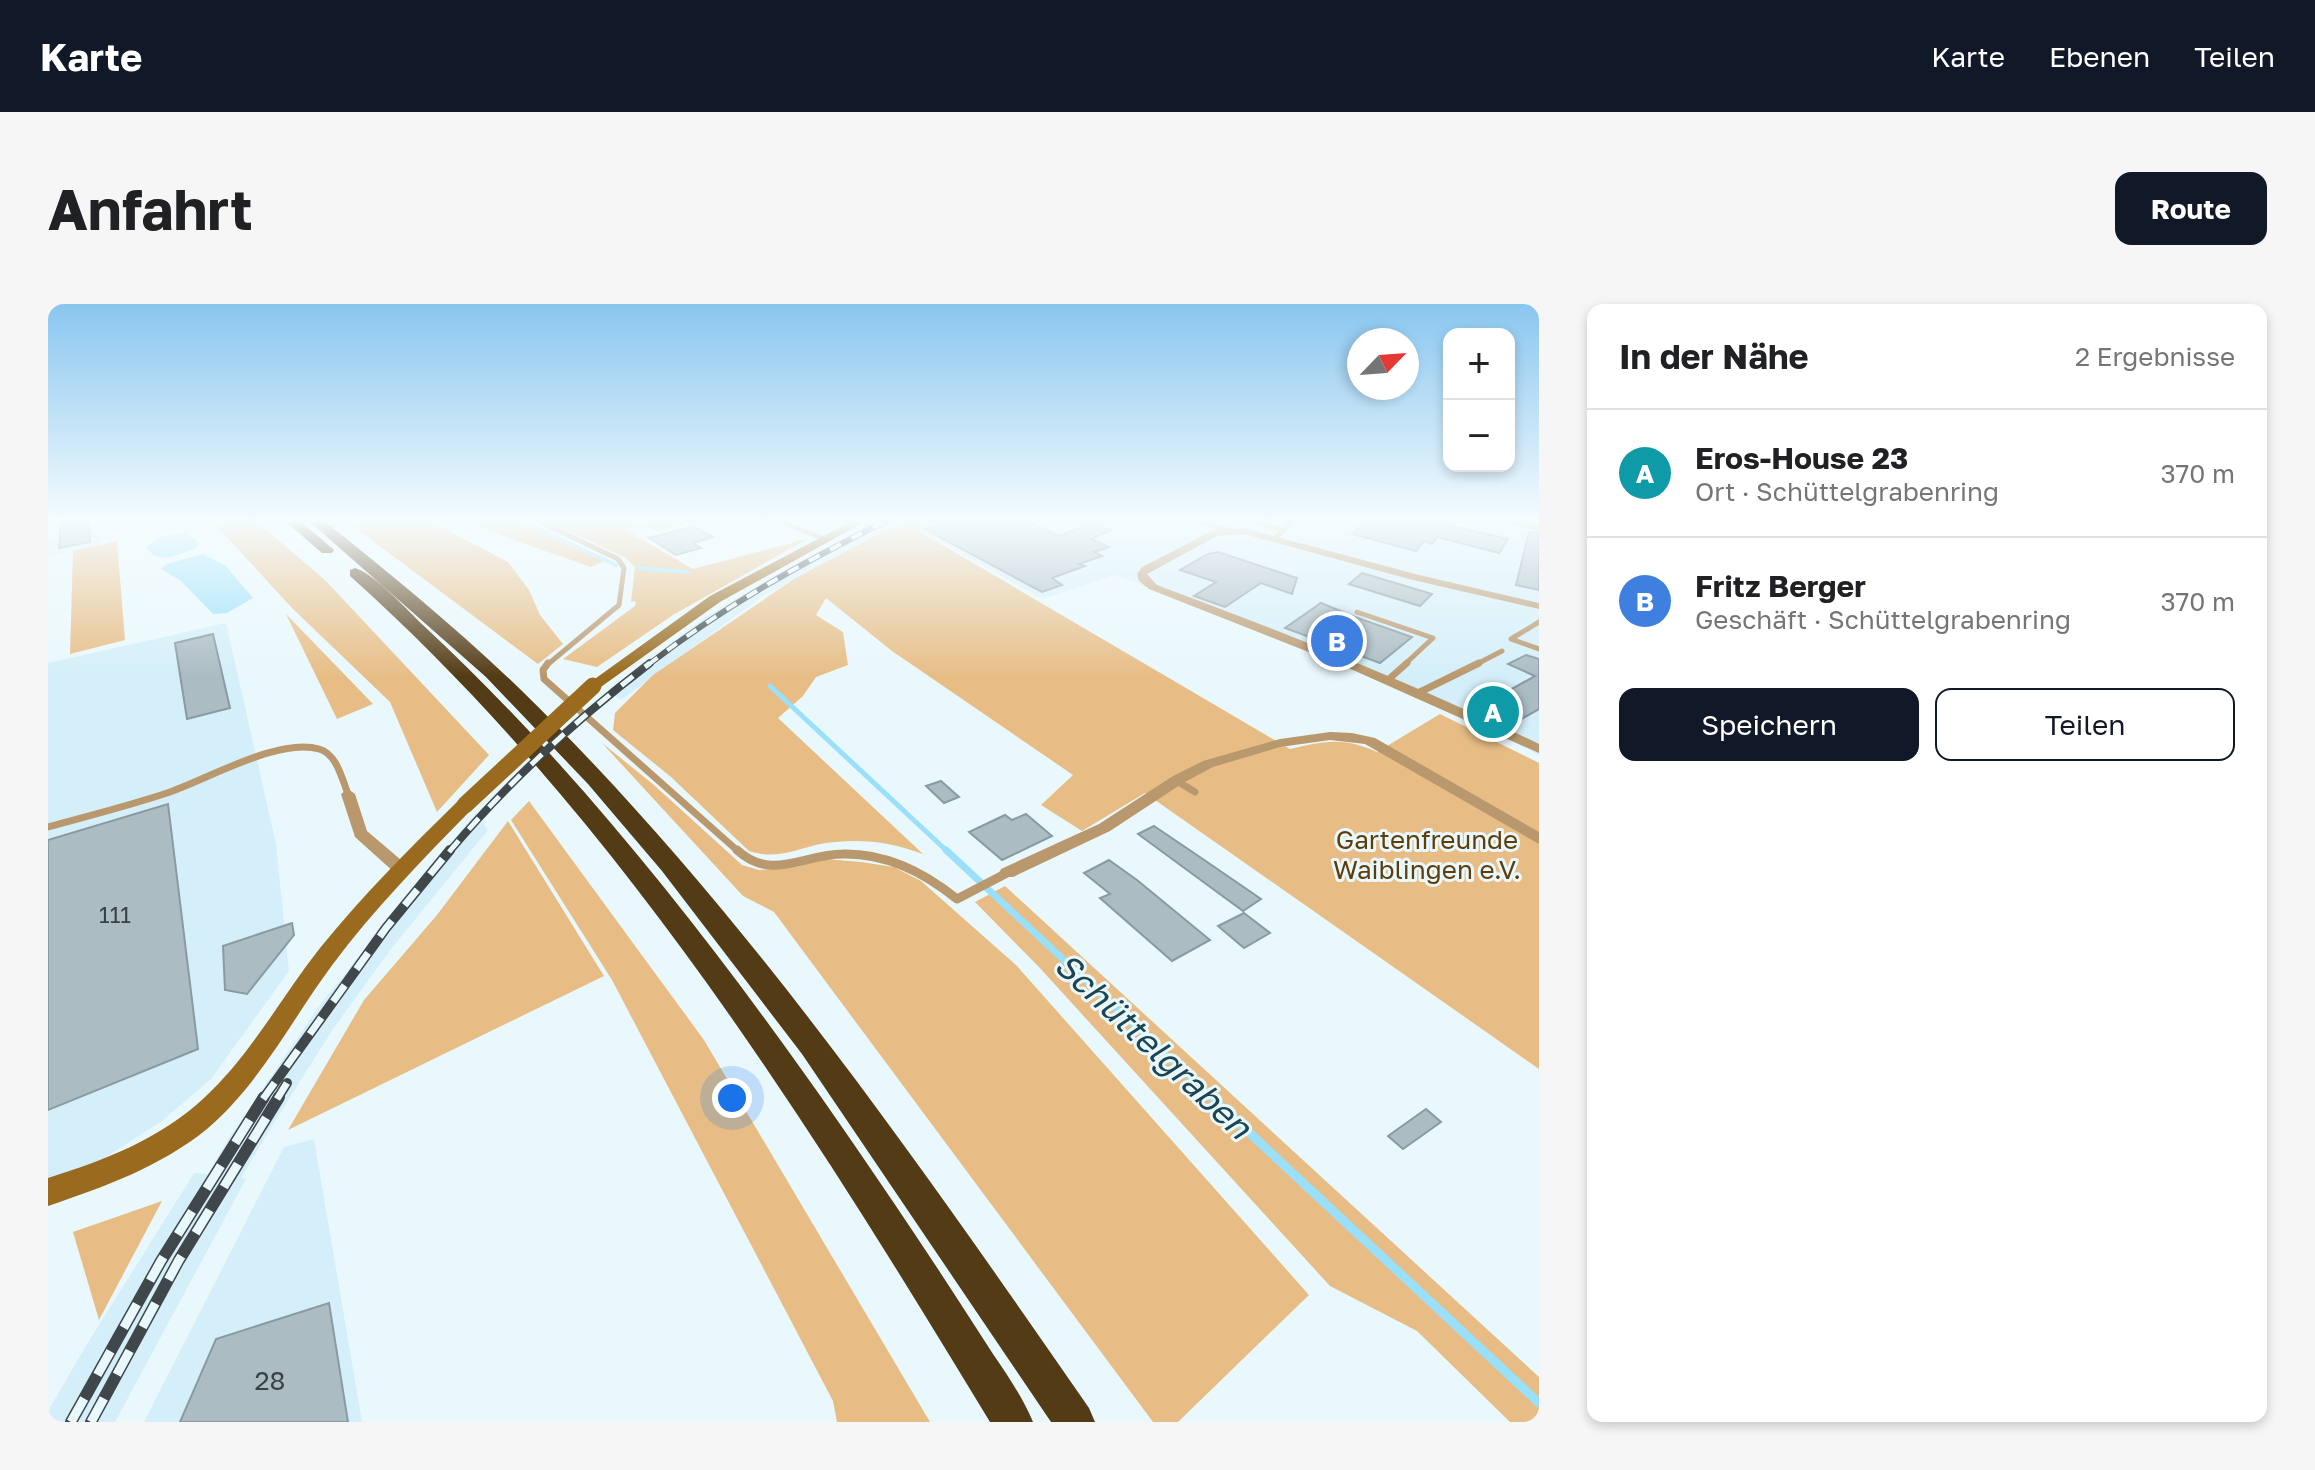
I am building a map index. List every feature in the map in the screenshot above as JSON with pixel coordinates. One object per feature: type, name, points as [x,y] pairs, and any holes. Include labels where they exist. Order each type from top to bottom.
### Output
[{"type":"highway","points":[[355,573],[438,648],[496,707],[598,824],[695,948],[801,1095],[1013,1422]]},
{"type":"highway","points":[[380,573],[486,667],[572,754],[650,841],[815,1050],[969,1265],[1075,1422]]},
{"type":"street","points":[[48,1192],[129,1165],[160,1148],[198,1120],[233,1085],[335,947],[401,869],[465,805],[593,686],[715,599],[761,573]]},
{"type":"street","points":[[1145,573],[1143,579],[1153,587],[1325,651],[1539,749]]},
{"type":"street","points":[[1399,573],[1539,606]]},
{"type":"street","points":[[1007,873],[1094,834],[1205,766],[1269,746],[1329,735],[1358,736],[1539,839]]},
{"type":"street","points":[[348,794],[360,833],[401,869]]},
{"type":"lane","points":[[623,573],[619,605],[549,661],[543,670],[544,679],[749,861],[770,867],[831,854],[861,857],[912,868],[957,899],[1007,873]]},
{"type":"lane","points":[[1357,612],[1433,638],[1389,679]]},
{"type":"lane","points":[[1539,622],[1511,639],[1539,649]]},
{"type":"lane","points":[[1420,692],[1502,651]]},
{"type":"lane","points":[[48,827],[183,787],[242,763],[298,749],[318,749],[331,756],[348,794]]},
{"type":"lane","points":[[1177,781],[1195,792]]},
{"type":"shaded area","points":[[779,573],[805,573],[763,596],[621,700],[609,691],[709,615]]},
{"type":"shaded area","points":[[996,573],[1539,573],[1539,755],[1448,709],[1322,654],[1115,575],[1042,599]]},
{"type":"shaded area","points":[[226,623],[276,844],[289,971],[211,1079],[162,1121],[86,1170],[48,1180],[48,663]]},
{"type":"shaded area","points":[[476,813],[488,830],[391,949],[333,1029],[275,1121],[241,1178],[246,1179],[115,1422],[48,1422],[48,1411],[87,1344],[194,1173],[208,1174],[322,1002]]},
{"type":"shaded area","points":[[314,1139],[362,1422],[144,1422],[284,1147]]},
{"type":"green space","points":[[72,573],[120,573],[125,640],[70,654]]},
{"type":"green space","points":[[260,573],[317,573],[489,755],[437,812],[390,702]]},
{"type":"green space","points":[[416,573],[516,573],[529,590],[540,615],[563,644],[538,664]]},
{"type":"green space","points":[[634,573],[747,573],[673,615],[597,667],[563,659],[635,606],[636,601],[631,602]]},
{"type":"green space","name":"Gartenfreunde Waiblingen e.V.","points":[[805,573],[991,573],[1290,749],[1344,742],[1377,752],[1440,714],[1539,763],[1539,1069],[1145,793],[1082,831],[1041,805],[1073,775],[892,651],[826,598],[816,615],[843,632],[848,665],[816,677],[803,696],[778,718],[923,854],[858,841],[824,843],[772,855],[749,851],[671,777],[613,730],[615,713],[653,675]]},
{"type":"green space","points":[[286,614],[373,704],[337,719]]},
{"type":"green space","points":[[602,743],[654,785],[742,865],[759,870],[797,867],[825,859],[861,862],[894,867],[921,881],[1016,965],[1309,1295],[1178,1422],[1153,1422],[774,912],[743,896]]},
{"type":"green space","points":[[529,801],[704,1040],[930,1422],[837,1422],[833,1401],[612,980],[511,820]]},
{"type":"green space","points":[[508,821],[604,976],[288,1130],[364,1000],[437,915]]},
{"type":"green space","points":[[1005,886],[1539,1377],[1539,1422],[1510,1422],[1417,1331],[1330,1286],[1038,966],[975,902]]},
{"type":"green space","points":[[162,1201],[99,1320],[73,1232]]},
{"type":"water","points":[[168,573],[232,573],[253,598],[227,613],[213,614],[181,581]]},
{"type":"building","points":[[1007,573],[1065,573],[1052,578],[1062,585],[1042,592]]},
{"type":"building","points":[[1190,573],[1282,573],[1297,578],[1292,594],[1261,583],[1225,607],[1194,596],[1216,582]]},
{"type":"building","points":[[1363,573],[1432,594],[1420,606],[1349,584]]},
{"type":"building","points":[[1519,573],[1539,573],[1539,590],[1516,585]]},
{"type":"building","points":[[1321,603],[1412,637],[1380,663],[1285,628]]},
{"type":"building","points":[[213,634],[230,708],[187,719],[175,643]]},
{"type":"building","points":[[1526,655],[1539,659],[1539,709],[1509,726],[1474,710],[1535,676],[1508,664]]},
{"type":"building","points":[[941,781],[959,797],[944,803],[926,786]]},
{"type":"building","points":[[168,804],[198,1049],[48,1110],[48,840]]},
{"type":"building","points":[[1026,814],[1052,836],[1002,860],[969,832],[1005,815],[1012,820]]},
{"type":"building","points":[[1154,826],[1261,899],[1243,911],[1138,834]]},
{"type":"building","points":[[1109,860],[1210,940],[1172,961],[1100,898],[1110,894],[1084,873]]},
{"type":"building","points":[[1244,913],[1270,933],[1244,948],[1218,926]]},
{"type":"building","points":[[292,923],[294,935],[247,994],[225,990],[223,946]]},
{"type":"building","points":[[1426,1109],[1441,1122],[1403,1149],[1388,1136]]},
{"type":"building","points":[[329,1303],[348,1422],[180,1422],[216,1339]]},
{"type":"waterway","name":"Schüttelgraben","points":[[770,686],[948,852]]},
{"type":"waterway","name":"Schüttelgraben","points":[[946,850],[1213,1099]]},
{"type":"waterway","name":"Schüttelgraben","points":[[1211,1097],[1539,1403]]},
{"type":"railway","points":[[648,665],[705,624],[787,573]]},
{"type":"railway","points":[[449,852],[545,752],[650,663]]},
{"type":"railway","points":[[263,1099],[386,928],[450,850]]},
{"type":"railway","points":[[277,1099],[287,1083]]},
{"type":"railway","points":[[71,1422],[161,1261],[264,1097]]},
{"type":"railway","points":[[91,1422],[179,1260],[279,1097]]},
{"type":"place","name":"Fritz Berger","points":[[1337,641]]},
{"type":"place","name":"Eros-House 23","points":[[1493,712]]}]
